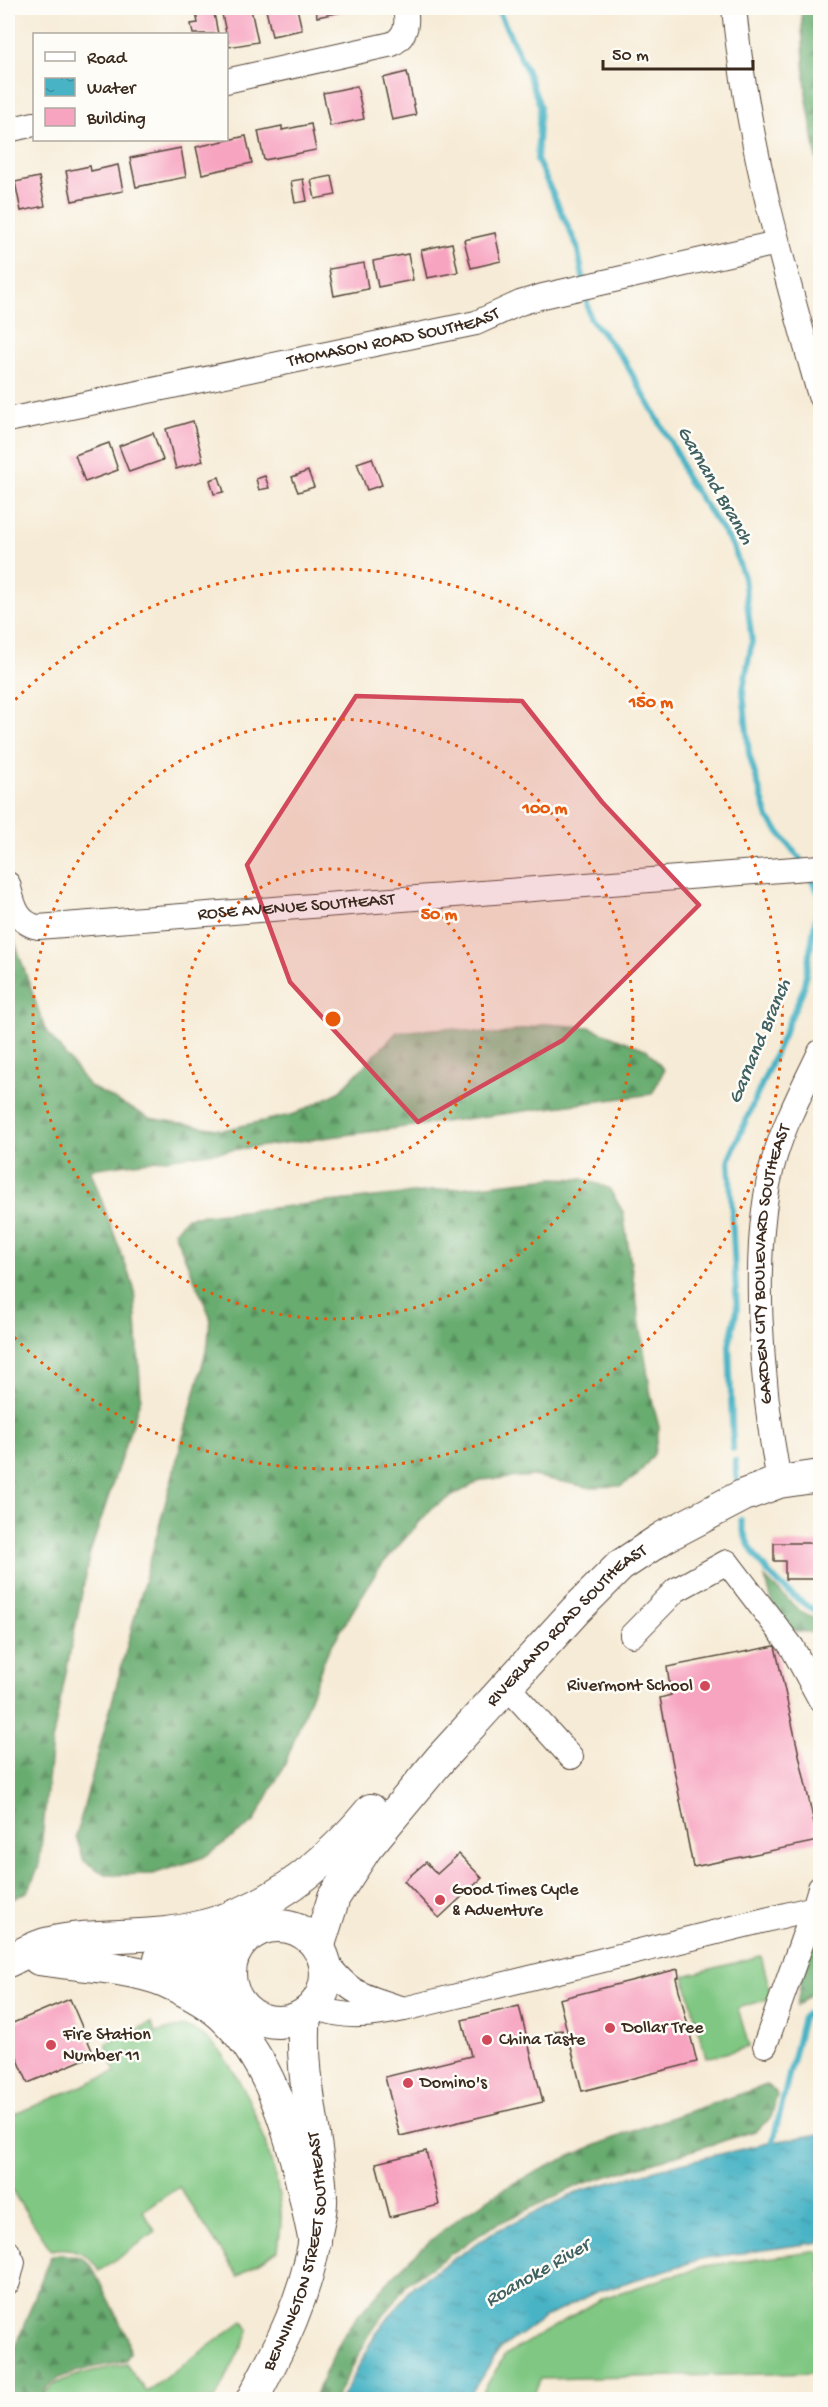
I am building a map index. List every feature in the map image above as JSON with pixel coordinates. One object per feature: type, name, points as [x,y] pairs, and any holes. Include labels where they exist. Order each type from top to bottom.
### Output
[{"type":"main road","name":"RIVERLAND ROAD SOUTHEAST","points":[[321,1953],[334,1897],[366,1848],[441,1758],[575,1611],[620,1566],[707,1513],[744,1495],[779,1482],[820,1476]]},
{"type":"main road","points":[[8,1961],[48,1943],[187,1930],[236,1916],[271,1900],[306,1877],[349,1837],[386,1792],[441,1758]]},
{"type":"main road","name":"RIVERLAND ROAD SOUTHEAST","points":[[8,1961],[216,1947],[261,1930],[306,1901],[366,1848]]},
{"type":"main road","points":[[281,1926],[296,1929],[308,1936],[321,1953],[326,1977],[324,1989],[309,2011],[288,2022],[267,2021],[254,2016],[240,2005],[230,1985],[230,1966],[238,1947],[261,1930],[281,1926]]},
{"type":"main road","name":"RIVERLAND ROAD SOUTHEAST","points":[[142,1953],[202,1970],[230,1985]]},
{"type":"main road","points":[[39,1959],[142,1975],[165,1981],[227,2019],[263,2066],[298,2164],[315,2242]]},
{"type":"main road","name":"BENNINGTON STREET SOUTHEAST","points":[[252,2400],[284,2340],[300,2301],[312,2265],[322,2200],[316,2149],[306,2099],[302,2042],[309,2011]]},
{"type":"main road","name":"BENNINGTON STREET SOUTHEAST","points":[[267,2021],[306,2099]]},
{"type":"street","points":[[228,81],[392,44],[405,32],[408,20],[405,8]]},
{"type":"street","points":[[734,8],[748,121],[777,243],[820,396]]},
{"type":"street","points":[[8,130],[33,124]]},
{"type":"street","name":"THOMASON ROAD SOUTHEAST","points":[[8,420],[476,323],[520,303],[615,278],[777,243]]},
{"type":"street","name":"ROSE AVENUE SOUTHEAST","points":[[8,884],[21,920],[29,925],[58,926],[660,877],[820,867]]},
{"type":"street","name":"GARDEN CITY BOULEVARD SOUTHEAST","points":[[779,1482],[771,1438],[763,1340],[761,1245],[776,1156],[791,1114],[820,1052]]},
{"type":"street","points":[[632,1635],[676,1590],[727,1562],[792,1647],[820,1699]]},
{"type":"street","points":[[508,1687],[571,1757]]},
{"type":"street","points":[[309,2011],[372,2016],[404,2009],[817,1898]]},
{"type":"street","points":[[765,2045],[817,1898]]},
{"type":"street","points":[[321,1953],[340,1982],[357,1994],[404,2009]]},
{"type":"street","points":[[8,2252],[13,2262],[8,2282]]},
{"type":"highlighted area","points":[[356,696],[522,701],[602,802],[699,905],[563,1040],[418,1122],[290,982],[247,865]]},
{"type":"green space","points":[[801,8],[820,8],[820,180],[806,94]]},
{"type":"green space","points":[[8,923],[45,1029],[89,1086],[149,1118],[223,1130],[295,1114],[339,1092],[397,1032],[447,1028],[497,1035],[545,1024],[589,1027],[647,1050],[664,1070],[652,1094],[90,1169],[134,1288],[141,1397],[90,1553],[52,1742],[39,1867],[27,1892],[13,1899],[8,1897]]},
{"type":"green space","points":[[553,1178],[583,1179],[609,1188],[623,1212],[651,1396],[659,1427],[654,1454],[637,1476],[621,1486],[587,1487],[533,1476],[481,1480],[433,1507],[379,1568],[327,1653],[285,1764],[254,1822],[204,1857],[153,1874],[106,1875],[84,1861],[76,1836],[208,1344],[210,1316],[174,1232],[187,1217]]},
{"type":"green space","points":[[765,1578],[800,1611],[820,1621],[820,1634],[791,1630],[775,1611]]},
{"type":"green space","points":[[820,1922],[820,1986],[797,2006],[805,1952]]},
{"type":"green space","points":[[761,1956],[772,1998],[738,2008],[749,2047],[706,2058],[684,1976]]},
{"type":"green space","points":[[151,2023],[156,2033],[187,2028],[206,2038],[223,2056],[239,2080],[264,2138],[278,2193],[281,2227],[278,2250],[238,2276],[179,2187],[143,2211],[156,2232],[99,2271],[91,2259],[79,2252],[66,2249],[51,2250],[8,2185],[8,2117],[115,2072],[107,2050],[107,2043]]},
{"type":"green space","points":[[767,2085],[777,2094],[771,2118],[755,2131],[582,2184],[493,2226],[409,2282],[371,2332],[335,2399],[314,2399],[338,2346],[354,2320],[420,2249],[464,2215],[510,2186],[558,2161],[660,2121]]},
{"type":"green space","points":[[820,2251],[820,2373],[541,2379],[533,2396],[479,2398],[505,2355],[603,2298],[704,2266]]},
{"type":"green space","points":[[58,2254],[81,2257],[91,2265],[128,2339],[130,2353],[125,2361],[64,2376],[45,2389],[40,2399],[8,2399],[8,2367],[50,2257]]},
{"type":"green space","points":[[243,2321],[249,2332],[215,2399],[42,2399],[55,2384],[66,2379],[126,2364],[146,2392]]},
{"type":"water","name":"Roanoke River","points":[[820,2134],[820,2242],[705,2258],[599,2291],[544,2318],[500,2349],[467,2399],[341,2399],[376,2334],[414,2285],[496,2231],[583,2190],[681,2163]]},
{"type":"building","points":[[195,8],[213,8],[218,33],[193,33],[191,24],[198,23]]},
{"type":"building","points":[[297,8],[302,30],[272,36],[266,10]]},
{"type":"building","points":[[316,8],[341,8],[342,12],[317,17]]},
{"type":"building","points":[[251,9],[258,42],[229,47],[228,33],[226,33],[222,14]]},
{"type":"building","points":[[8,67],[14,96],[8,98]]},
{"type":"building","points":[[407,72],[416,115],[392,120],[383,78]]},
{"type":"building","points":[[357,86],[364,119],[330,126],[323,93]]},
{"type":"building","points":[[311,124],[316,150],[264,160],[258,131],[282,126],[282,130]]},
{"type":"building","points":[[246,136],[252,163],[202,174],[196,147]]},
{"type":"building","points":[[181,148],[186,177],[136,187],[130,158]]},
{"type":"building","points":[[118,165],[123,191],[72,201],[66,171],[90,166],[91,171]]},
{"type":"building","points":[[332,176],[336,195],[315,199],[311,180]]},
{"type":"building","points":[[39,177],[45,206],[21,211],[15,182]]},
{"type":"building","points":[[303,179],[307,201],[295,203],[291,181]]},
{"type":"building","points":[[495,233],[501,261],[471,268],[464,240]]},
{"type":"building","points":[[452,243],[458,272],[427,278],[421,250]]},
{"type":"building","points":[[408,254],[413,280],[378,287],[373,261]]},
{"type":"building","points":[[364,263],[368,289],[334,296],[329,269]]},
{"type":"building","points":[[193,421],[203,461],[176,469],[166,429]]},
{"type":"building","points":[[153,433],[163,460],[129,472],[119,446]]},
{"type":"building","points":[[109,443],[118,470],[85,482],[75,455]]},
{"type":"building","points":[[372,458],[382,485],[367,490],[357,463]]},
{"type":"building","points":[[308,471],[314,487],[298,492],[292,477]]},
{"type":"building","points":[[265,476],[269,488],[259,490],[256,479]]},
{"type":"building","points":[[219,477],[224,492],[214,494],[210,480]]},
{"type":"building","points":[[774,1543],[820,1543],[820,1579],[785,1579],[785,1561],[774,1561]]},
{"type":"building","points":[[775,1646],[818,1841],[693,1867],[660,1698],[671,1695],[667,1667]]},
{"type":"building","name":"Good Times Cycle & Adventure","points":[[459,1854],[482,1878],[439,1918],[404,1881],[426,1862],[437,1874]]},
{"type":"building","points":[[678,1969],[679,1977],[676,1978],[697,2062],[582,2091],[559,1999]]},
{"type":"building","name":"Fire Station Number 11","points":[[70,1999],[94,2055],[28,2083],[8,2036],[8,2025]]},
{"type":"building","points":[[519,2006],[543,2102],[400,2136],[385,2077],[471,2056],[462,2020]]},
{"type":"building","points":[[562,2030],[564,2038],[557,2040],[555,2031]]},
{"type":"building","points":[[426,2151],[439,2205],[390,2217],[376,2163]]},
{"type":"waterway","name":"Garnand Branch","points":[[497,8],[526,69],[540,106],[537,160],[577,246],[584,282]]},
{"type":"waterway","name":"Garnand Branch","points":[[585,292],[590,318],[624,360],[678,455],[685,476],[732,544],[744,577],[752,642],[743,690],[749,754],[768,818],[803,863]]},
{"type":"waterway","name":"Garnand Branch","points":[[733,1449],[729,1345],[737,1310],[729,1159],[803,990],[820,895],[809,875]]},
{"type":"waterway","name":"Garnand Branch","points":[[735,1461],[737,1481]]},
{"type":"waterway","name":"Garnand Branch","points":[[741,1520],[751,1548],[770,1575],[795,1597],[820,1613]]},
{"type":"waterway","name":"Garnand Branch","points":[[774,2149],[773,2141],[803,2017],[820,2002]]},
{"type":"place","name":"Rivermont School","points":[[705,1686]]},
{"type":"place","name":"Good Times Cycle & Adventure","points":[[440,1900]]},
{"type":"place","name":"Dollar Tree","points":[[610,2028]]},
{"type":"place","name":"China Taste","points":[[487,2040]]},
{"type":"place","name":"Fire Station Number 11","points":[[51,2045]]},
{"type":"place","name":"Domino's","points":[[408,2083]]}]
